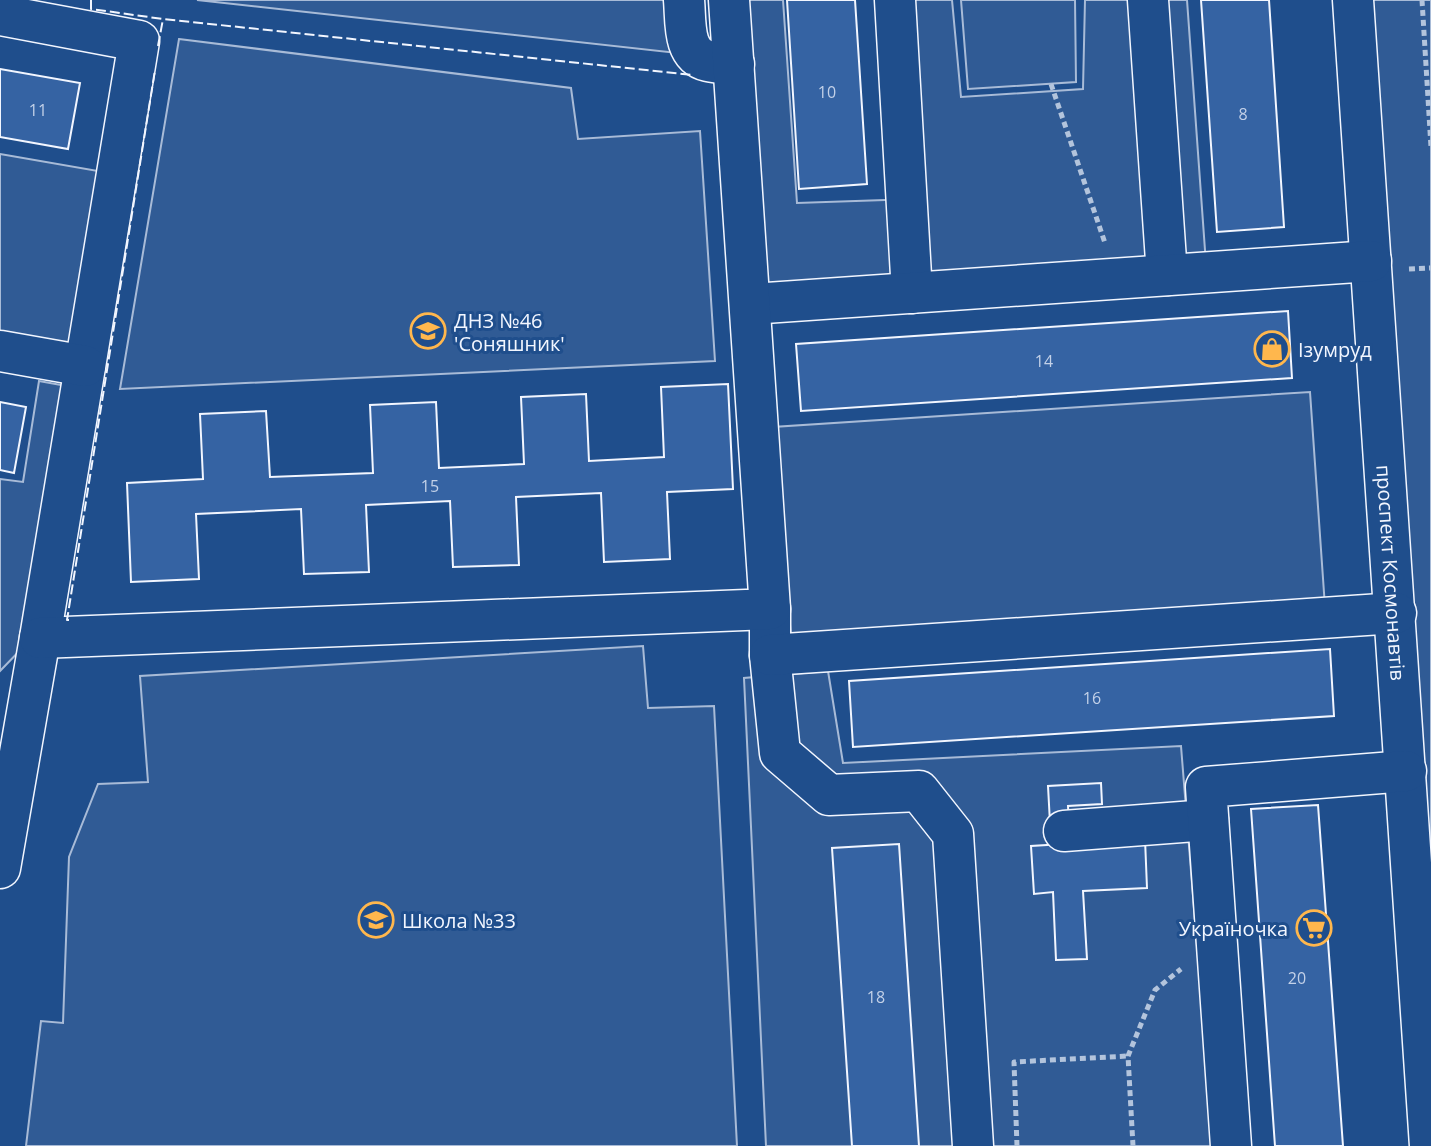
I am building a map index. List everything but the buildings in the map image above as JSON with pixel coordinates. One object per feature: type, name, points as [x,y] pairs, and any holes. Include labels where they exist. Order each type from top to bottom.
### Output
[{"type":"street","points":[[684,0],[688,45],[704,61],[734,64]]},
{"type":"street","points":[[729,0],[751,304],[770,609],[770,655],[780,753],[829,795],[919,791],[953,834],[973,1146]]},
{"type":"street","points":[[895,0],[912,293]]},
{"type":"street","points":[[1148,0],[1167,275]]},
{"type":"street","name":"проспект Космонавтів","points":[[1353,0],[1430,1146]]},
{"type":"street","points":[[0,15],[139,41],[40,638],[15,691],[0,868]]},
{"type":"street","points":[[751,304],[1371,261]]},
{"type":"street","points":[[0,351],[85,366]]},
{"type":"street","points":[[40,638],[770,609]]},
{"type":"street","points":[[770,655],[1396,613]]},
{"type":"street","points":[[1231,1146],[1206,787],[1406,771]]},
{"type":"street","points":[[1064,831],[1208,820]]},
{"type":"path","points":[[1422,0],[1431,147]]},
{"type":"path","points":[[1051,84],[1117,278]]},
{"type":"path","points":[[1133,1146],[1128,1056],[1155,990],[1217,942]]},
{"type":"path","points":[[1017,1146],[1014,1062],[1128,1056]]},
{"type":"shaded area","points":[[197,0],[700,0],[677,53]]},
{"type":"shaded area","points":[[741,0],[783,0],[797,203],[914,199],[902,0],[952,0],[961,97],[1083,89],[1085,0],[1187,0],[1206,264],[763,292]]},
{"type":"shaded area","points":[[961,0],[1075,0],[1076,82],[968,89]]},
{"type":"shaded area","points":[[1372,0],[1431,0],[1431,911]]},
{"type":"shaded area","points":[[179,39],[571,88],[578,139],[700,131],[715,361],[120,389]]},
{"type":"shaded area","points":[[0,154],[98,171],[70,348],[0,336]]},
{"type":"shaded area","points":[[39,381],[72,387],[30,640],[0,671],[0,479],[23,482]]},
{"type":"shaded area","points":[[1310,392],[1325,607],[791,636],[773,427]]},
{"type":"shaded area","name":"Школа №33","points":[[643,646],[648,708],[714,706],[737,1146],[26,1146],[41,1021],[63,1023],[69,857],[98,784],[148,782],[140,676]]},
{"type":"shaded area","points":[[828,671],[843,763],[1181,746],[1213,1146],[766,1146],[744,678]]},
{"type":"fence","points":[[91,0],[91,9],[163,19],[693,75]]},
{"type":"fence","points":[[158,46],[163,19]]},
{"type":"fence","points":[[69,620],[155,70]]},
{"type":"place","name":"ДНЗ №46 'Соняшник'","points":[[428,331]]},
{"type":"place","name":"Ізумруд","points":[[1272,349]]},
{"type":"place","name":"Школа №33","points":[[376,920]]},
{"type":"place","name":"Україночка","points":[[1314,928]]}]
